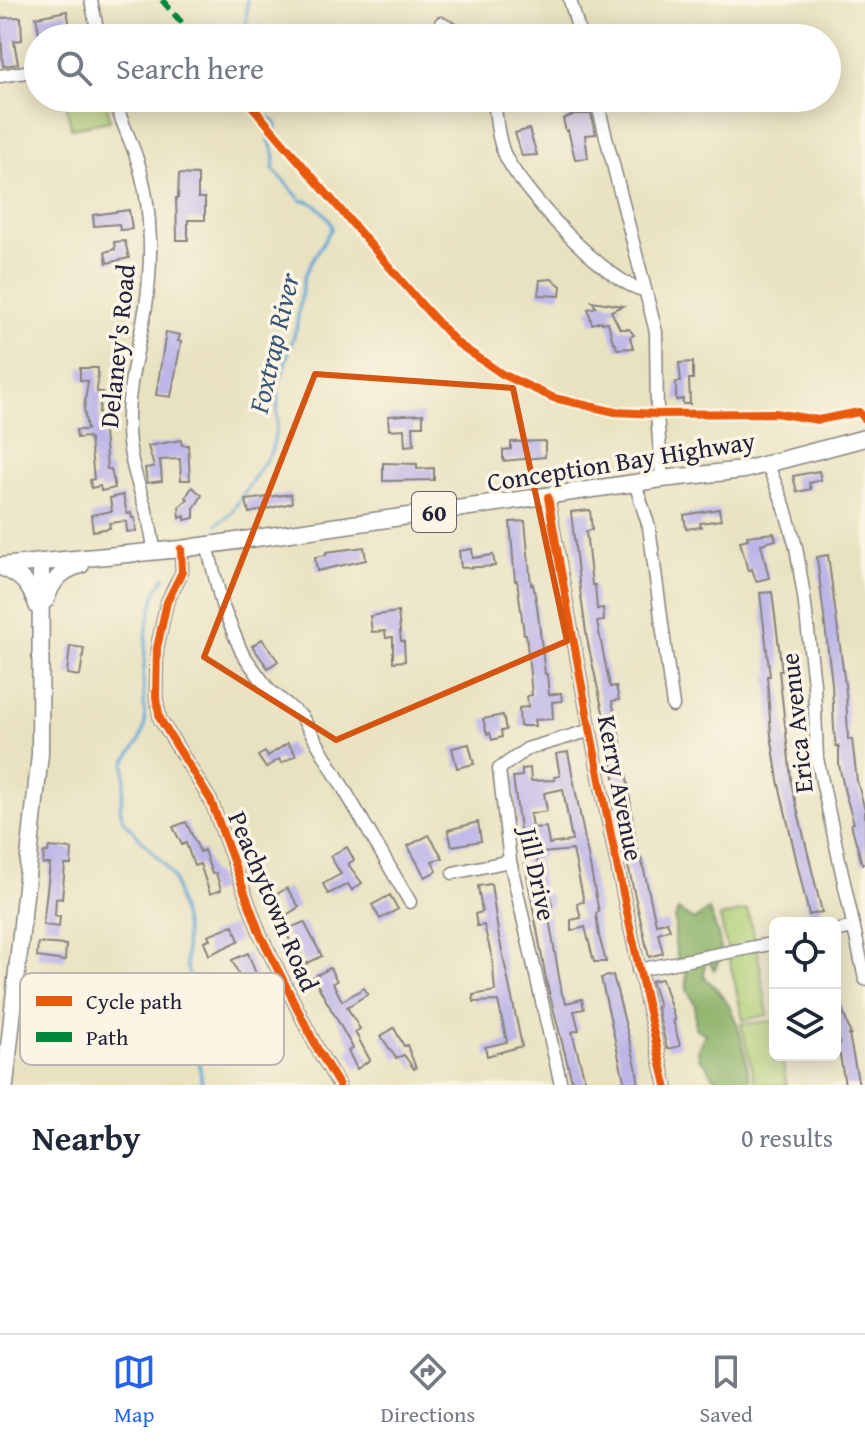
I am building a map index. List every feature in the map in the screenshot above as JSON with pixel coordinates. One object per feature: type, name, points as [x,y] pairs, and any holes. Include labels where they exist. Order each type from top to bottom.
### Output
[{"type":"main road","name":"Conception Bay Highway","points":[[0,566],[181,549],[662,479],[744,470],[865,438]]},
{"type":"main road","points":[[41,616],[53,582],[61,573],[104,558]]},
{"type":"main road","points":[[5,1085],[40,754],[41,563]]},
{"type":"main road","points":[[0,566],[27,582],[41,616]]},
{"type":"street","points":[[91,0],[96,24]]},
{"type":"street","points":[[570,0],[577,24]]},
{"type":"street","points":[[0,76],[24,72]]},
{"type":"street","name":"Delaney's Road","points":[[119,112],[141,170],[148,212],[147,292],[130,381],[128,429],[132,462],[154,552]]},
{"type":"street","points":[[496,112],[500,140],[513,169],[583,249],[623,283],[644,290]]},
{"type":"street","points":[[600,112],[656,332],[662,479]]},
{"type":"street","name":"Erica Avenue","points":[[767,463],[796,547],[814,684],[817,758],[865,979]]},
{"type":"street","points":[[635,483],[649,527],[673,706]]},
{"type":"street","name":"Kerry Avenue","points":[[548,497],[588,731],[638,970],[666,1085]]},
{"type":"street","points":[[207,545],[222,605],[242,653],[269,690],[302,717],[410,902]]},
{"type":"street","name":"Peachytown Road","points":[[181,549],[182,572],[167,602],[157,648],[156,697],[160,719],[211,801],[260,934],[280,973]]},
{"type":"street","name":"Jill Drive","points":[[561,1085],[510,861],[499,769],[527,749],[588,731]]},
{"type":"street","points":[[453,873],[510,861]]},
{"type":"street","points":[[841,930],[854,927]]},
{"type":"street","points":[[638,970],[769,944]]},
{"type":"street","name":"Peachytown Road","points":[[284,982],[339,1085]]},
{"type":"highlighted area","points":[[315,374],[513,388],[567,641],[336,740],[204,657]]},
{"type":"green space","points":[[68,112],[108,112],[110,121],[71,128]]},
{"type":"green space","points":[[678,910],[693,920],[709,910],[719,940],[720,955],[714,970],[709,961],[705,963],[704,977],[716,988],[732,1012],[742,1040],[751,1085],[725,1085],[725,1081],[713,1077],[699,1058],[698,1049],[705,1034],[695,1028],[695,1005],[687,990],[686,971],[677,957],[675,919]]},
{"type":"green space","points":[[747,910],[768,1015],[743,1020],[720,917]]},
{"type":"green space","points":[[769,1021],[769,1061],[782,1061],[787,1085],[756,1085],[741,1024]]},
{"type":"building","points":[[67,11],[69,24],[37,24],[36,17]]},
{"type":"building","points":[[21,17],[22,40],[14,41],[18,64],[3,66],[0,18]]},
{"type":"building","points":[[575,114],[591,114],[596,134],[585,135],[588,158],[575,159],[566,131],[563,119]]},
{"type":"building","points":[[529,129],[537,155],[522,156],[515,133]]},
{"type":"building","points":[[179,174],[198,175],[198,198],[205,198],[205,220],[188,220],[188,240],[177,240]]},
{"type":"building","points":[[129,210],[132,229],[120,230],[119,224],[94,226],[93,215]]},
{"type":"building","points":[[125,241],[129,258],[107,263],[105,252],[115,249],[114,242]]},
{"type":"building","points":[[552,279],[561,286],[560,296],[538,295],[540,280]]},
{"type":"building","points":[[592,301],[623,306],[611,311],[620,329],[629,329],[634,335],[630,337],[633,348],[617,349],[608,322],[592,324],[588,309],[596,307]]},
{"type":"building","points":[[166,332],[180,335],[178,341],[181,342],[171,397],[156,395]]},
{"type":"building","points":[[693,362],[693,379],[689,379],[690,404],[683,404],[683,399],[676,400],[676,382],[681,382],[679,363]]},
{"type":"building","points":[[80,368],[98,368],[97,392],[102,392],[99,412],[101,430],[104,432],[107,469],[111,469],[115,488],[101,491],[100,486],[91,488],[90,480],[94,479],[90,440],[88,437],[77,438],[76,430],[87,430],[84,409],[88,381],[80,380]]},
{"type":"building","points":[[423,414],[423,426],[413,426],[414,445],[405,446],[404,429],[389,430],[388,416]]},
{"type":"building","points":[[181,440],[182,445],[188,445],[190,480],[181,480],[180,459],[160,460],[162,481],[147,483],[145,468],[154,467],[148,446]]},
{"type":"building","points":[[545,441],[545,457],[503,461],[503,450],[511,449],[511,442]]},
{"type":"building","points":[[383,463],[417,464],[417,469],[434,468],[434,480],[383,481]]},
{"type":"building","points":[[819,471],[821,480],[809,483],[811,489],[797,492],[793,476]]},
{"type":"building","points":[[192,487],[202,495],[194,509],[194,518],[185,520],[185,516],[180,518],[179,507],[188,499],[186,497]]},
{"type":"building","points":[[291,494],[292,503],[249,513],[246,500]]},
{"type":"building","points":[[123,495],[127,514],[131,513],[135,518],[136,531],[127,532],[126,521],[109,523],[110,528],[93,531],[91,515],[112,511],[110,498]]},
{"type":"building","points":[[719,509],[721,520],[686,529],[684,515]]},
{"type":"building","points":[[590,510],[592,530],[586,531],[592,585],[595,585],[597,609],[603,608],[604,621],[597,622],[610,687],[616,686],[619,700],[612,701],[624,757],[638,857],[641,857],[656,924],[667,922],[670,929],[658,933],[663,953],[649,957],[625,853],[608,735],[587,639],[579,582],[571,512]]},
{"type":"building","points":[[525,521],[531,585],[537,606],[549,695],[561,693],[562,701],[552,702],[553,719],[534,720],[535,726],[520,726],[519,708],[528,707],[527,696],[532,695],[526,634],[515,581],[510,522]]},
{"type":"building","points":[[774,533],[776,540],[761,544],[769,578],[756,581],[752,569],[748,571],[740,541],[748,539],[747,536]]},
{"type":"building","points":[[364,547],[366,560],[317,571],[315,557],[326,555],[326,552]]},
{"type":"building","points":[[472,549],[473,558],[493,555],[495,566],[461,568],[459,551]]},
{"type":"building","points":[[828,555],[846,692],[848,739],[852,739],[857,781],[865,810],[865,863],[862,864],[851,824],[854,823],[845,793],[834,730],[832,684],[817,557]]},
{"type":"building","points":[[772,592],[792,787],[822,912],[809,915],[778,780],[771,735],[767,676],[770,676],[760,593]]},
{"type":"building","points":[[398,612],[405,661],[393,662],[393,637],[386,638],[385,631],[372,632],[370,616]]},
{"type":"building","points":[[262,639],[278,661],[268,668],[252,646]]},
{"type":"building","points":[[70,646],[84,648],[80,676],[67,674]]},
{"type":"building","points":[[503,715],[506,730],[501,731],[502,737],[492,740],[483,719]]},
{"type":"building","points":[[288,743],[296,755],[282,763],[279,759],[266,768],[258,756],[265,752],[268,756]]},
{"type":"building","points":[[469,744],[474,764],[457,768],[452,748]]},
{"type":"building","points":[[568,752],[606,962],[594,962],[585,927],[571,931],[571,920],[581,918],[577,903],[584,902],[573,850],[542,853],[543,857],[537,858],[543,895],[550,894],[552,906],[547,907],[562,994],[566,1003],[582,999],[584,1009],[574,1011],[579,1030],[572,1032],[586,1084],[580,1085],[573,1085],[547,984],[524,859],[513,777],[522,776],[522,769],[530,768],[531,781],[555,780],[554,777],[560,776],[556,754]],"holes":[[[563,789],[572,841],[549,844],[546,827],[532,828],[530,814],[547,811],[544,793]]]},
{"type":"building","points":[[186,822],[200,852],[204,850],[212,874],[216,873],[221,890],[210,894],[200,864],[194,866],[186,843],[182,845],[173,827]]},
{"type":"building","points":[[478,822],[481,841],[452,846],[448,830]]},
{"type":"building","points":[[429,835],[443,858],[432,861],[437,871],[425,877],[408,846]]},
{"type":"building","points":[[49,847],[72,849],[71,865],[65,865],[62,899],[56,898],[55,916],[60,916],[59,927],[43,925],[50,864],[43,864],[44,852],[48,852]]},
{"type":"building","points":[[347,847],[354,860],[348,864],[362,883],[352,890],[348,884],[328,894],[323,884],[341,874],[330,856]]},
{"type":"building","points":[[491,884],[522,1046],[487,1056],[485,1047],[507,1042],[498,1001],[474,1002],[473,995],[495,991],[492,958],[484,925],[477,926],[475,914],[482,912],[478,886]]},
{"type":"building","points":[[287,888],[299,907],[283,917],[274,896]]},
{"type":"building","points":[[390,895],[398,909],[380,919],[372,905]]},
{"type":"building","points":[[304,922],[322,956],[306,964],[285,930]]},
{"type":"building","points":[[233,925],[239,941],[209,955],[204,941],[210,939],[208,935]]},
{"type":"building","points":[[38,943],[66,945],[65,961],[37,957]]},
{"type":"building","points":[[248,953],[256,973],[238,973],[232,960]]},
{"type":"building","points":[[330,968],[342,1001],[364,988],[368,994],[347,1007],[360,1029],[355,1032],[370,1060],[357,1069],[348,1051],[353,1048],[313,977]]},
{"type":"building","points":[[613,975],[639,1085],[625,1085],[601,978]]},
{"type":"building","points":[[662,979],[680,1046],[667,1049],[651,981]]},
{"type":"building","points":[[841,1005],[851,1035],[859,1085],[845,1085],[841,1061]]},
{"type":"building","points":[[394,1028],[404,1046],[407,1045],[416,1068],[404,1055],[396,1058],[381,1036]]},
{"type":"waterway","name":"Foxtrap River","points":[[246,24],[247,0]]},
{"type":"waterway","name":"Foxtrap River","points":[[217,524],[229,516],[271,452],[277,426],[278,386],[296,329],[304,278],[332,228],[320,209],[302,201],[273,169],[275,156],[268,137],[276,128],[276,123],[264,112]]},
{"type":"waterway","name":"Foxtrap River","points":[[165,577],[156,591],[147,627],[143,678],[145,726],[139,742],[125,762],[120,808],[123,820],[174,879],[185,929],[188,973]]},
{"type":"waterway","name":"Foxtrap River","points":[[200,1065],[202,1085]]},
{"type":"marked path","points":[[162,0],[183,24]]},
{"type":"cycle path","points":[[257,112],[457,343],[502,374],[554,398],[615,412],[775,413],[818,420],[859,412],[865,419]]},
{"type":"cycle path","points":[[548,497],[602,792],[666,1085]]},
{"type":"cycle path","points":[[181,549],[182,572],[167,602],[157,648],[156,697],[160,719],[211,801],[260,934],[280,973]]},
{"type":"cycle path","points":[[284,982],[339,1085]]}]
